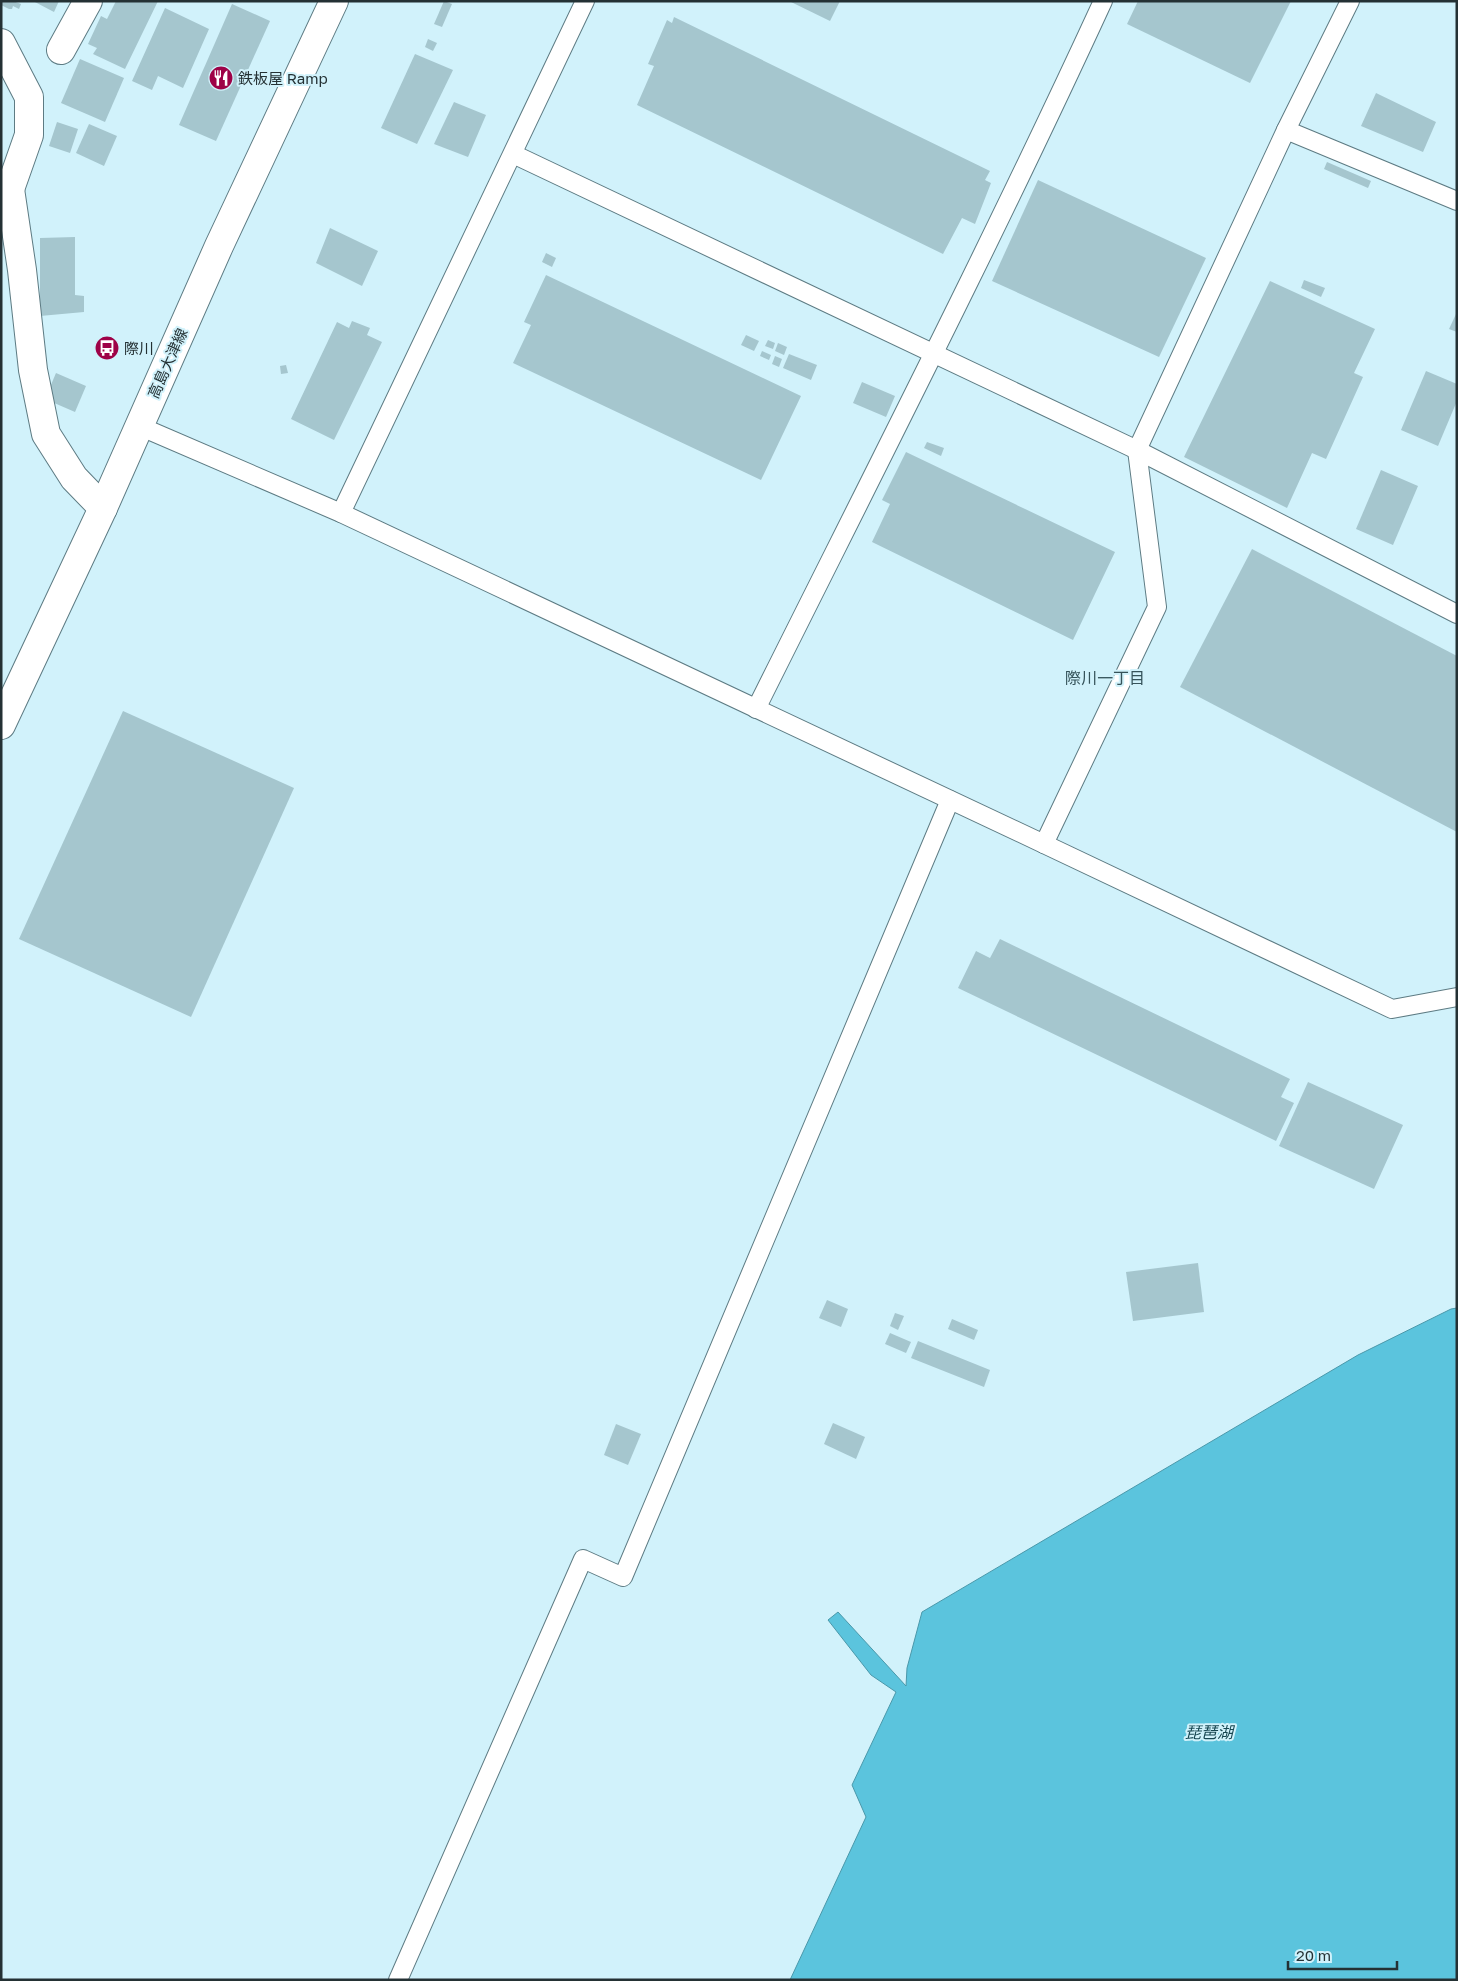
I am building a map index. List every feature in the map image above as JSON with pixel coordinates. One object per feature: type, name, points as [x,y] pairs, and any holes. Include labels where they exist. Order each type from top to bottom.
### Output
[{"type":"main road","points":[[61,50],[88,1]]},
{"type":"main road","name":"高島大津線","points":[[1,725],[103,508],[219,246],[332,2]]},
{"type":"main road","points":[[1,43],[29,97],[29,135],[5,185],[22,270],[33,370],[46,434],[74,478],[103,508]]},
{"type":"lane","points":[[341,513],[586,1]]},
{"type":"lane","points":[[756,709],[934,354],[1048,121],[1103,1]]},
{"type":"lane","points":[[1044,844],[1156,607],[1137,450],[1286,130],[1350,1]]},
{"type":"lane","points":[[1286,130],[1457,201]]},
{"type":"lane","points":[[513,154],[1137,450],[1457,614]]},
{"type":"lane","points":[[139,426],[341,513],[1392,1009],[1457,998]]},
{"type":"lane","points":[[398,1980],[583,1559],[623,1577],[950,800]]},
{"type":"water","name":"琵琶湖","points":[[1457,1308],[1457,1980],[790,1980],[866,1817],[852,1785],[896,1692],[871,1675],[828,1620],[838,1612],[906,1686],[907,1668],[922,1612],[1358,1355],[1451,1309]]},
{"type":"building","points":[[1,1],[13,1],[21,4],[19,9],[13,6],[12,9],[9,9],[1,5]]},
{"type":"building","points":[[33,1],[59,1],[54,12]]},
{"type":"building","points":[[116,1],[158,1],[125,69],[93,54],[97,48],[88,44],[101,16],[107,19]]},
{"type":"building","points":[[444,1],[452,4],[442,27],[434,24]]},
{"type":"building","points":[[789,1],[840,1],[830,21]]},
{"type":"building","points":[[1138,1],[1291,1],[1250,83],[1127,24]]},
{"type":"building","points":[[232,4],[270,21],[216,141],[179,125]]},
{"type":"building","points":[[165,8],[209,29],[183,88],[158,76],[152,90],[132,81]]},
{"type":"building","points":[[674,17],[990,171],[985,180],[991,183],[975,224],[962,218],[943,254],[637,105],[654,66],[648,64],[667,20],[672,23]]},
{"type":"building","points":[[428,39],[437,43],[433,51],[425,47]]},
{"type":"building","points":[[415,54],[453,70],[417,144],[381,128]]},
{"type":"building","points":[[80,59],[124,78],[105,122],[61,103]]},
{"type":"building","points":[[1376,93],[1436,122],[1423,152],[1361,126]]},
{"type":"building","points":[[454,102],[486,115],[468,157],[434,144]]},
{"type":"building","points":[[57,122],[78,129],[70,153],[49,146]]},
{"type":"building","points":[[89,124],[117,136],[104,166],[76,153]]},
{"type":"building","points":[[1327,162],[1371,181],[1368,188],[1324,169]]},
{"type":"building","points":[[1038,180],[1206,258],[1159,357],[992,281]]},
{"type":"building","points":[[330,228],[378,251],[362,286],[316,263]]},
{"type":"building","points":[[75,237],[75,295],[84,296],[84,312],[40,316],[40,238]]},
{"type":"building","points":[[546,253],[556,258],[552,267],[542,262]]},
{"type":"building","points":[[546,275],[801,396],[761,480],[513,363],[531,325],[524,322]]},
{"type":"building","points":[[1304,280],[1325,288],[1321,297],[1301,288]]},
{"type":"building","points":[[1270,281],[1375,329],[1354,373],[1363,377],[1326,459],[1312,453],[1287,508],[1184,457]]},
{"type":"building","points":[[1457,312],[1457,332],[1449,329]]},
{"type":"building","points":[[352,321],[370,328],[367,335],[382,342],[334,440],[291,419],[337,322],[349,328]]},
{"type":"building","points":[[746,335],[759,341],[754,351],[741,345]]},
{"type":"building","points":[[768,340],[775,343],[773,349],[765,346]]},
{"type":"building","points":[[778,343],[787,347],[784,355],[775,351]]},
{"type":"building","points":[[762,351],[771,355],[769,360],[760,356]]},
{"type":"building","points":[[789,354],[817,365],[811,380],[783,368]]},
{"type":"building","points":[[775,356],[782,359],[779,367],[772,364]]},
{"type":"building","points":[[286,365],[288,373],[281,374],[280,366]]},
{"type":"building","points":[[1426,371],[1457,384],[1457,401],[1438,446],[1401,430]]},
{"type":"building","points":[[56,373],[86,386],[75,412],[45,399]]},
{"type":"building","points":[[862,382],[895,396],[886,417],[853,403]]},
{"type":"building","points":[[927,442],[944,448],[941,456],[924,448]]},
{"type":"building","points":[[906,452],[1115,552],[1073,640],[872,542],[890,504],[882,500]]},
{"type":"building","points":[[1381,470],[1418,486],[1393,545],[1356,529]]},
{"type":"building","points":[[1252,549],[1457,656],[1457,832],[1180,687]]},
{"type":"building","points":[[123,711],[294,788],[191,1017],[19,939]]},
{"type":"building","points":[[1000,939],[1290,1079],[1281,1097],[1294,1103],[1276,1141],[958,988],[976,951],[990,958]]},
{"type":"building","points":[[1308,1082],[1403,1125],[1374,1189],[1279,1146]]},
{"type":"building","points":[[1198,1263],[1204,1312],[1133,1321],[1126,1272]]},
{"type":"building","points":[[827,1300],[848,1309],[841,1327],[819,1318]]},
{"type":"building","points":[[895,1313],[904,1316],[898,1330],[890,1326]]},
{"type":"building","points":[[952,1319],[978,1330],[974,1340],[948,1329]]},
{"type":"building","points":[[890,1333],[911,1342],[906,1353],[885,1344]]},
{"type":"building","points":[[918,1341],[990,1370],[984,1387],[911,1358]]},
{"type":"building","points":[[833,1423],[865,1437],[856,1459],[824,1444]]},
{"type":"building","points":[[616,1424],[641,1434],[628,1465],[604,1455]]},
{"type":"place","name":"鉄板屋 Ramp","points":[[221,78]]},
{"type":"place","name":"際川","points":[[107,348]]},
{"type":"district","name":"際川一丁目","points":[[1105,678]]}]
